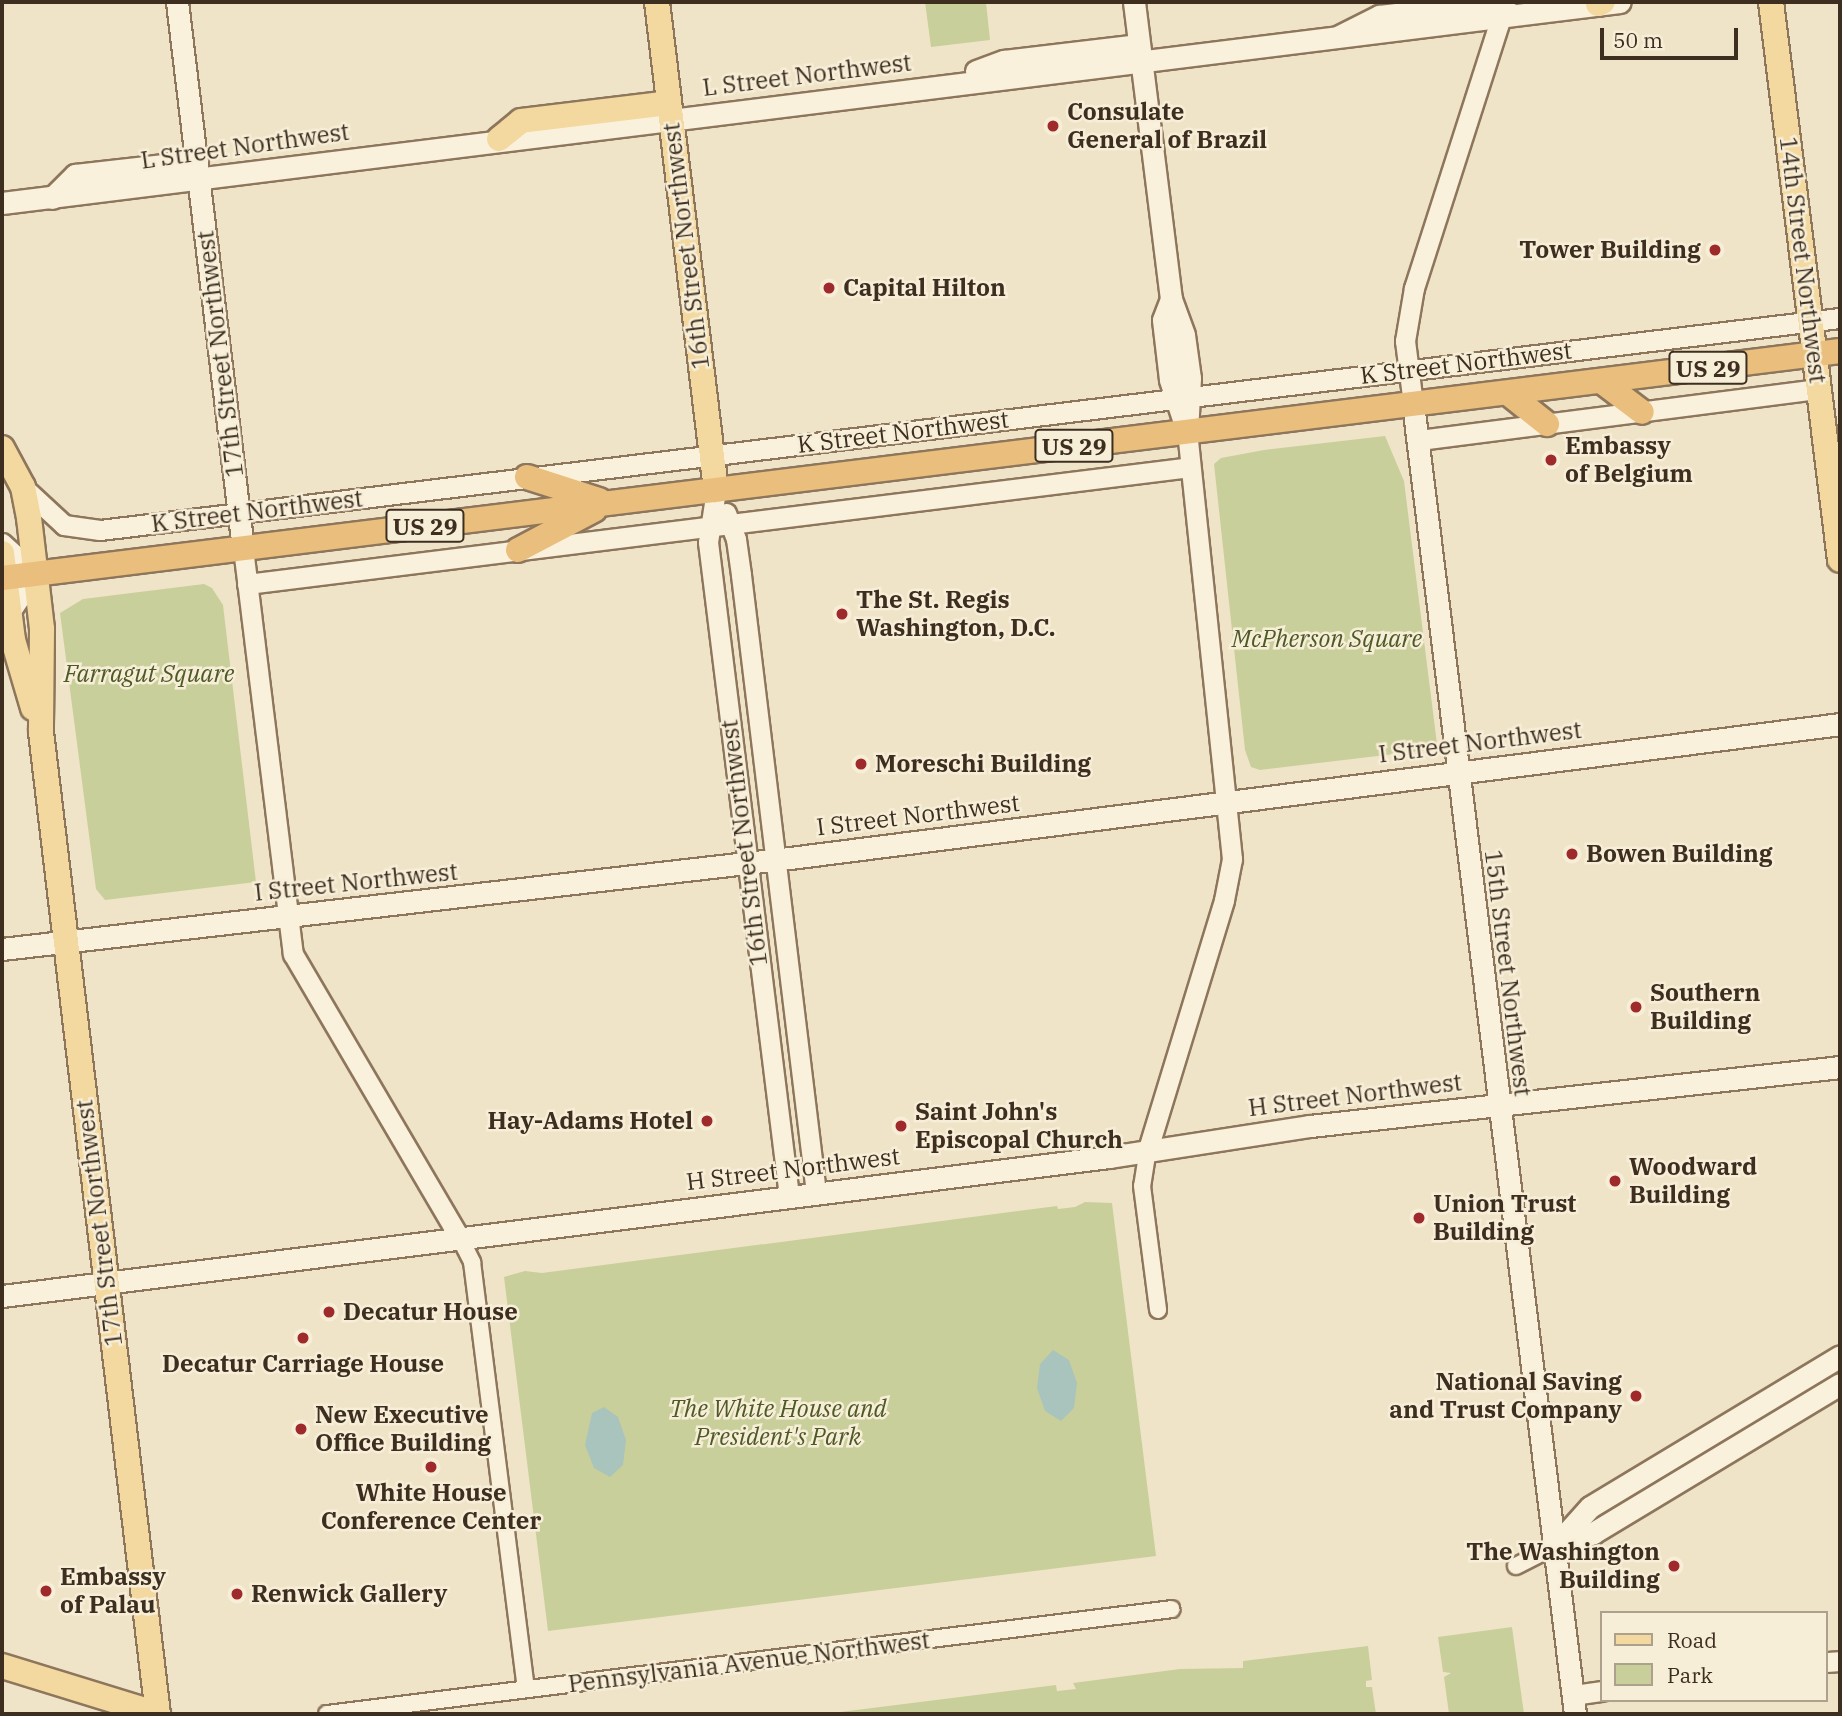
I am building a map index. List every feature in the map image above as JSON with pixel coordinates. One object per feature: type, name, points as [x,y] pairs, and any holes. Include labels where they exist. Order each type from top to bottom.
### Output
[{"type":"highway","name":"K Street Northwest","points":[[4,578],[1840,351]]},
{"type":"highway","points":[[1601,381],[1642,412]]},
{"type":"highway","points":[[1508,393],[1547,424]]},
{"type":"highway","points":[[527,477],[607,503]]},
{"type":"highway","points":[[518,550],[607,503]]},
{"type":"main road","name":"17th Street Northwest","points":[[177,2],[243,548]]},
{"type":"main road","name":"16th Street Northwest","points":[[657,2],[716,489]]},
{"type":"main road","points":[[1134,2],[1171,299],[1184,335],[1182,398],[1187,432]]},
{"type":"main road","name":"14th Street Northwest","points":[[1771,2],[1840,560]]},
{"type":"main road","name":"L Street Northwest","points":[[670,110],[939,85],[1140,53],[1335,36],[1499,6],[1607,3]]},
{"type":"main road","points":[[499,139],[521,121],[670,110]]},
{"type":"main road","name":"L Street Northwest","points":[[2,204],[52,198],[198,170],[499,139]]},
{"type":"main road","name":"15th Street Northwest","points":[[1413,404],[1574,1704]]},
{"type":"main road","name":"17th Street Northwest","points":[[2,448],[23,487],[36,574],[42,629],[41,732],[158,1714]]},
{"type":"main road","name":"17th Street Northwest","points":[[2,553],[6,618],[41,732]]},
{"type":"main road","name":"I Street Northwest","points":[[2,949],[774,860],[1840,724]]},
{"type":"main road","name":"H Street Northwest","points":[[2,1296],[461,1240],[1498,1104],[1840,1067]]},
{"type":"main road","points":[[1555,1546],[1590,1507],[1840,1356]]},
{"type":"main road","points":[[1555,1546],[1593,1533],[1840,1384]]},
{"type":"main road","points":[[2,1666],[158,1714]]},
{"type":"street","points":[[1413,404],[1405,341],[1414,289],[1499,6]]},
{"type":"street","name":"K Street Northwest","points":[[23,487],[56,520],[86,530],[1840,318]]},
{"type":"street","points":[[1419,440],[1819,389]]},
{"type":"street","points":[[1158,1310],[1142,1186],[1148,1149],[1231,872],[1228,800],[1187,432]]},
{"type":"street","points":[[247,584],[1191,467]]},
{"type":"street","name":"16th Street Northwest","points":[[716,489],[731,524],[741,575],[816,1193]]},
{"type":"street","name":"16th Street Northwest","points":[[716,489],[708,542],[789,1196]]},
{"type":"street","points":[[2,543],[36,574],[6,618]]},
{"type":"street","name":"17th Street Northwest","points":[[243,548],[288,915],[298,964],[461,1240]]},
{"type":"street","points":[[461,1240],[472,1262],[526,1689]]},
{"type":"street","points":[[1516,1566],[1555,1546]]},
{"type":"street","name":"Pennsylvania Avenue Northwest","points":[[327,1714],[1172,1609]]},
{"type":"street","points":[[1574,1704],[1601,1690]]},
{"type":"green space","points":[[925,2],[986,2],[990,40],[931,47]]},
{"type":"green space","name":"McPherson Square","points":[[1385,436],[1404,481],[1437,744],[1428,750],[1260,770],[1251,767],[1245,750],[1214,464],[1221,458],[1264,450]]},
{"type":"green space","name":"Farragut Square","points":[[204,584],[212,588],[223,605],[256,882],[105,900],[96,889],[60,613],[83,599]]},
{"type":"green space","name":"The White House and President's Park","points":[[1085,1202],[1112,1203],[1156,1556],[548,1631],[504,1277],[525,1271],[542,1273],[1057,1206],[1058,1209],[1075,1207]]},
{"type":"green space","points":[[1512,1627],[1524,1714],[1449,1714],[1444,1677],[1451,1673],[1443,1672],[1438,1637]]},
{"type":"green space","points":[[1368,1646],[1372,1680],[1366,1681],[1366,1687],[1372,1687],[1376,1714],[824,1714],[1056,1685],[1057,1691],[1076,1689],[1073,1683],[1180,1669],[1243,1668],[1243,1661]]},
{"type":"water","points":[[1053,1350],[1069,1360],[1077,1383],[1074,1408],[1061,1421],[1045,1411],[1037,1388],[1040,1364]]},
{"type":"water","points":[[604,1407],[618,1417],[626,1440],[623,1465],[610,1477],[594,1468],[585,1445],[592,1413]]},
{"type":"place","name":"Consulate General of Brazil","points":[[1053,126]]},
{"type":"place","name":"Tower Building","points":[[1715,250]]},
{"type":"place","name":"Capital Hilton","points":[[829,288]]},
{"type":"place","name":"Embassy of Belgium","points":[[1551,460]]},
{"type":"place","name":"The St. Regis Washington, D.C.","points":[[842,614]]},
{"type":"place","name":"Moreschi Building","points":[[861,764]]},
{"type":"place","name":"Bowen Building","points":[[1572,854]]},
{"type":"place","name":"Southern Building","points":[[1636,1007]]},
{"type":"place","name":"Hay-Adams Hotel","points":[[707,1121]]},
{"type":"place","name":"Saint John's Episcopal Church","points":[[901,1126]]},
{"type":"place","name":"Woodward Building","points":[[1615,1181]]},
{"type":"place","name":"Union Trust Building","points":[[1419,1218]]},
{"type":"place","name":"Decatur House","points":[[329,1312]]},
{"type":"place","name":"Decatur Carriage House","points":[[303,1338]]},
{"type":"place","name":"National Saving and Trust Company","points":[[1636,1396]]},
{"type":"place","name":"New Executive Office Building","points":[[301,1429]]},
{"type":"place","name":"White House Conference Center","points":[[431,1467]]},
{"type":"place","name":"The Washington Building","points":[[1674,1566]]},
{"type":"place","name":"Embassy of Palau","points":[[46,1591]]},
{"type":"place","name":"Renwick Gallery","points":[[237,1594]]}]
